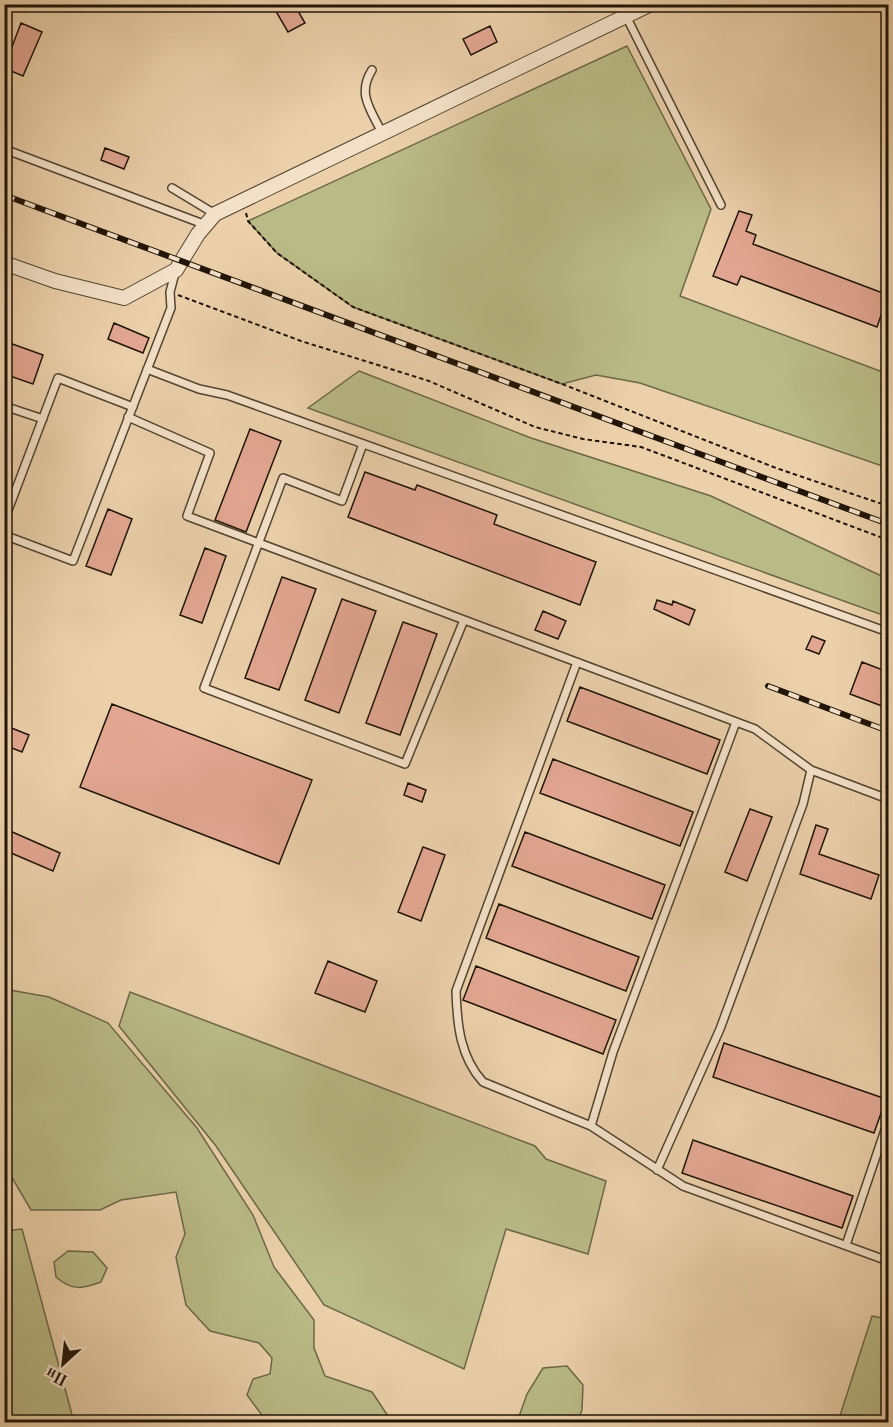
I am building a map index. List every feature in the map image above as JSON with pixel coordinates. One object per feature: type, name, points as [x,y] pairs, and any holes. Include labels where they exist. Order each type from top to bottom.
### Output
[{"type":"street","points":[[4,262],[55,281],[124,298],[176,270],[210,219],[651,4]]},
{"type":"lane","points":[[626,16],[721,205]]},
{"type":"lane","points":[[372,70],[364,82],[363,93],[383,135]]},
{"type":"lane","points":[[4,149],[210,219]]},
{"type":"lane","points":[[172,188],[210,219]]},
{"type":"lane","points":[[4,536],[73,561],[147,369],[175,309],[170,292],[176,270]]},
{"type":"lane","points":[[147,369],[888,632]]},
{"type":"lane","points":[[4,521],[58,378],[133,407]]},
{"type":"lane","points":[[4,405],[43,419]]},
{"type":"lane","points":[[129,417],[210,453],[188,516],[755,729],[811,770],[886,798],[888,788]]},
{"type":"lane","points":[[363,444],[342,501],[283,478],[257,542],[204,688],[405,764],[464,620]]},
{"type":"lane","points":[[577,662],[456,991],[457,1021],[464,1053],[473,1071],[483,1082],[591,1126],[683,1186],[888,1261]]},
{"type":"lane","points":[[591,1126],[613,1052],[736,722]]},
{"type":"lane","points":[[657,1170],[720,1029],[803,804],[811,770]]},
{"type":"lane","points":[[846,1245],[888,1121]]},
{"type":"path","points":[[248,221],[277,253],[353,307],[562,384],[776,468],[888,506]]},
{"type":"path","points":[[170,292],[301,341],[429,381],[535,427],[582,439],[641,447],[888,540]]},
{"type":"green space","points":[[627,46],[711,209],[680,296],[888,374],[888,468],[640,383],[596,375],[562,384],[353,307],[277,253],[248,221]]},
{"type":"green space","points":[[359,371],[531,438],[711,496],[888,579],[888,617],[308,408]]},
{"type":"green space","points":[[4,989],[49,997],[108,1023],[197,1128],[253,1215],[274,1267],[314,1320],[314,1348],[325,1376],[372,1392],[392,1422],[267,1422],[247,1395],[253,1379],[270,1374],[272,1358],[259,1343],[210,1331],[186,1305],[176,1257],[185,1234],[176,1192],[121,1200],[100,1210],[31,1210],[11,1176],[5,1152]]},
{"type":"green space","points":[[130,992],[535,1146],[546,1159],[606,1181],[588,1254],[506,1229],[464,1369],[324,1305],[216,1146],[119,1026]]},
{"type":"green space","points":[[22,1229],[74,1422],[5,1422],[5,1231]]},
{"type":"green space","points":[[68,1251],[93,1252],[107,1268],[101,1282],[72,1287],[56,1277],[54,1262]]},
{"type":"green space","points":[[872,1316],[888,1319],[888,1422],[838,1422]]},
{"type":"green space","points":[[567,1366],[583,1385],[582,1410],[577,1422],[517,1422],[527,1394],[543,1368]]},
{"type":"green space","points":[[82,1416],[112,1421],[129,1419],[133,1422],[83,1422]]},
{"type":"building","points":[[280,4],[294,4],[305,23],[288,32],[274,8]]},
{"type":"building","points":[[21,23],[42,32],[23,76],[4,68]]},
{"type":"building","points":[[490,26],[497,42],[471,55],[463,39]]},
{"type":"building","points":[[105,148],[129,157],[124,169],[101,160]]},
{"type":"building","points":[[739,211],[752,215],[746,231],[756,235],[753,244],[888,295],[877,327],[741,276],[737,285],[713,276]]},
{"type":"building","points":[[114,323],[149,338],[143,353],[108,339]]},
{"type":"building","points":[[4,341],[43,355],[33,384],[4,374]]},
{"type":"building","points":[[250,429],[281,441],[246,532],[215,520]]},
{"type":"building","points":[[365,472],[415,490],[417,485],[497,515],[494,524],[596,562],[580,605],[348,517]]},
{"type":"building","points":[[108,509],[132,519],[111,575],[86,566]]},
{"type":"building","points":[[205,548],[226,556],[202,623],[180,615]]},
{"type":"building","points":[[282,577],[316,589],[279,690],[245,678]]},
{"type":"building","points":[[342,599],[376,611],[339,713],[305,700]]},
{"type":"building","points":[[657,600],[672,605],[673,601],[695,610],[689,625],[654,609]]},
{"type":"building","points":[[543,611],[566,621],[558,639],[535,630]]},
{"type":"building","points":[[403,622],[437,634],[400,735],[366,723]]},
{"type":"building","points":[[812,636],[825,641],[819,654],[806,649]]},
{"type":"building","points":[[862,662],[888,672],[888,688],[882,706],[850,694]]},
{"type":"building","points":[[580,687],[720,740],[707,774],[567,721]]},
{"type":"building","points":[[112,704],[312,780],[279,864],[80,787]]},
{"type":"building","points":[[4,725],[29,735],[22,752],[4,745]]},
{"type":"building","points":[[553,759],[693,812],[680,846],[540,793]]},
{"type":"building","points":[[408,783],[426,790],[422,802],[404,795]]},
{"type":"building","points":[[750,809],[772,817],[747,881],[725,872]]},
{"type":"building","points":[[816,825],[828,829],[819,854],[879,875],[871,899],[800,874]]},
{"type":"building","points":[[10,831],[60,853],[53,871],[4,850]]},
{"type":"building","points":[[525,832],[665,885],[652,919],[512,866]]},
{"type":"building","points":[[423,847],[445,855],[421,921],[398,912]]},
{"type":"building","points":[[499,904],[639,957],[626,991],[486,938]]},
{"type":"building","points":[[328,961],[377,981],[365,1012],[315,993]]},
{"type":"building","points":[[476,966],[616,1020],[603,1054],[463,1000]]},
{"type":"building","points":[[724,1043],[886,1099],[874,1133],[713,1077]]},
{"type":"building","points":[[693,1140],[853,1196],[842,1228],[682,1173]]},
{"type":"railway","points":[[4,195],[888,524]]},
{"type":"railway","points":[[768,686],[888,731]]}]
